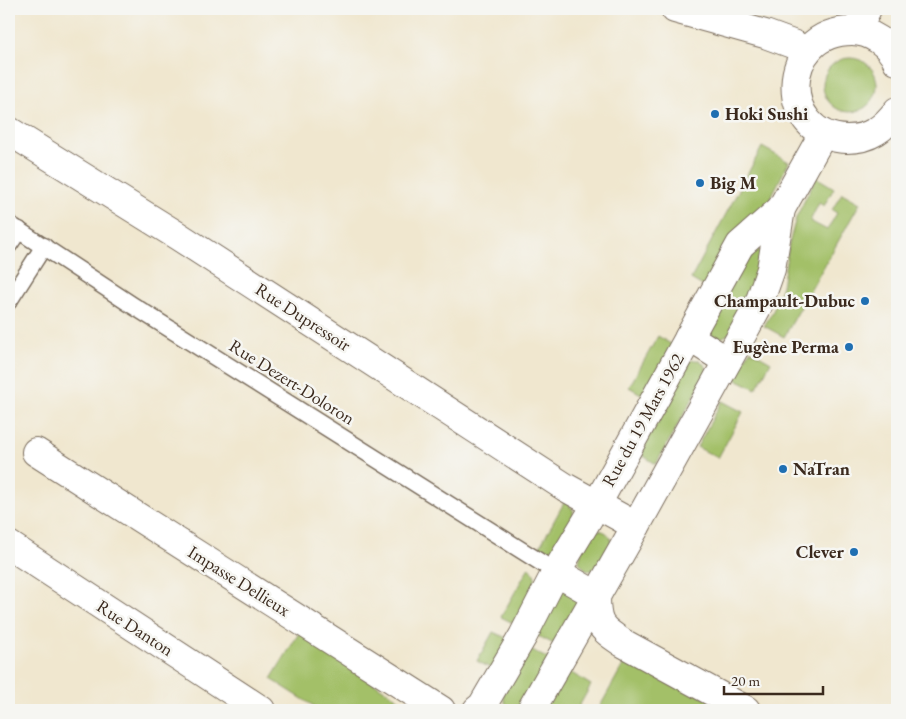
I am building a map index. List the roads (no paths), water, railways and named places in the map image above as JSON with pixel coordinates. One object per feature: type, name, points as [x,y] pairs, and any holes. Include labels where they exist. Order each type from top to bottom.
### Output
[{"type":"street","points":[[675,9],[765,34],[795,45],[806,52]]},
{"type":"street","points":[[897,61],[894,54],[871,35],[861,20],[842,31],[828,34],[816,41],[798,65],[794,80],[795,96],[801,111],[810,123],[823,134],[838,139],[856,139],[872,135],[886,125],[897,111]]},
{"type":"street","name":"Rue Dupressoir","points":[[9,131],[178,236],[565,487],[597,504]]},
{"type":"street","name":"Rue du 19 Mars 1962","points":[[483,709],[556,572],[597,504],[740,245],[781,209],[823,134]]},
{"type":"street","name":"Rue du 19 Mars 1962","points":[[531,710],[758,306],[771,269],[781,209]]},
{"type":"street","name":"Rue du 19 Mars 1962","points":[[689,337],[727,361]]},
{"type":"street","name":"Impasse Dellieux","points":[[36,452],[441,710]]},
{"type":"street","name":"Rue du 19 Mars 1962","points":[[597,504],[636,526]]},
{"type":"street","name":"Rue Danton","points":[[9,545],[261,710]]},
{"type":"street","points":[[556,572],[596,595],[596,611],[603,630],[623,643],[746,710]]},
{"type":"lane","points":[[9,246],[14,227]]},
{"type":"lane","name":"Rue Dezert-Doloron","points":[[14,227],[132,305],[556,572]]},
{"type":"lane","points":[[9,301],[44,246]]},
{"type":"place","name":"Hoki Sushi","points":[[715,114]]},
{"type":"place","name":"Big M","points":[[700,183]]},
{"type":"place","name":"Champault-Dubuc","points":[[865,301]]},
{"type":"place","name":"Eugène Perma","points":[[849,347]]},
{"type":"place","name":"NaTran","points":[[783,469]]},
{"type":"place","name":"Clever","points":[[854,552]]}]
